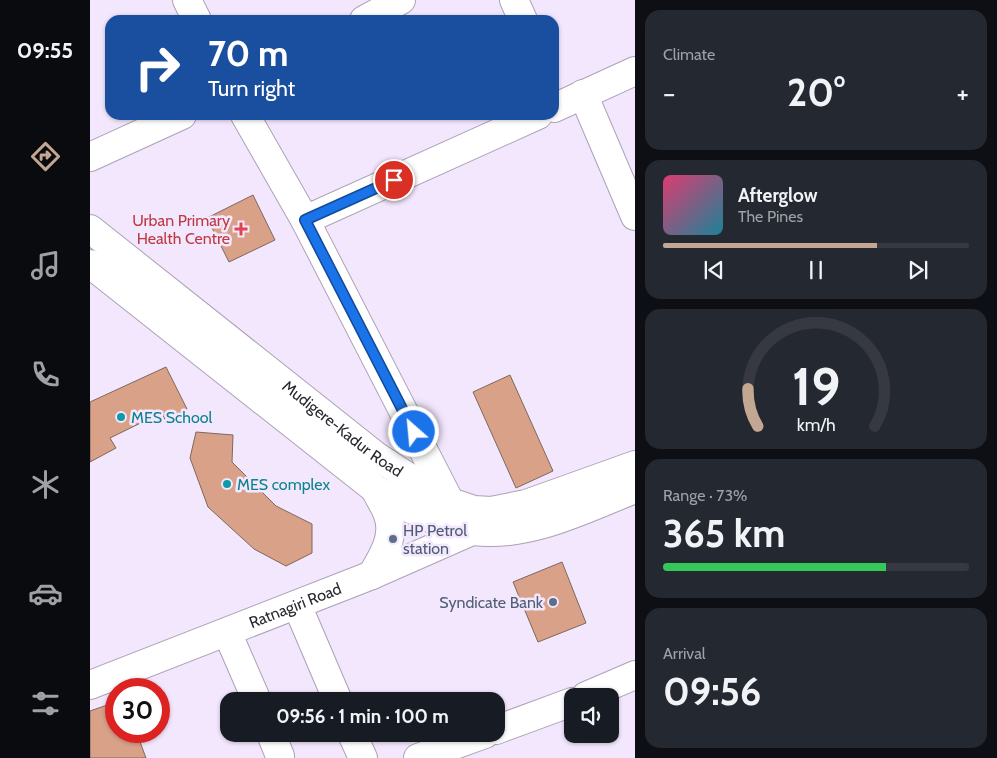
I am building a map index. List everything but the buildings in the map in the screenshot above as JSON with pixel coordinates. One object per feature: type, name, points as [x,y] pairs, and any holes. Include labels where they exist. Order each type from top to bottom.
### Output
[{"type":"main road","points":[[188,0],[195,15]]},
{"type":"main road","points":[[373,15],[401,0]]},
{"type":"main road","points":[[514,0],[521,15]]},
{"type":"main road","points":[[559,102],[634,71]]},
{"type":"main road","points":[[559,104],[634,216]]},
{"type":"main road","points":[[90,157],[171,120]]},
{"type":"main road","points":[[248,120],[305,220],[450,502]]},
{"type":"main road","points":[[305,220],[519,120]]},
{"type":"main road","name":"Mudigere-Kadur Road","points":[[90,229],[376,456],[418,484],[450,502],[474,510],[492,510],[526,504],[634,465]]},
{"type":"main road","name":"Mudigere-Kadur Road","points":[[90,264],[375,490],[442,523],[472,531],[517,530],[538,526],[634,488]]},
{"type":"main road","points":[[372,575],[387,548],[391,529],[388,515],[375,490]]},
{"type":"main road","name":"Ratnagiri Road","points":[[90,685],[372,575],[472,531],[492,510]]},
{"type":"main road","points":[[297,605],[334,692]]},
{"type":"main road","points":[[227,632],[252,692]]},
{"type":"main road","points":[[604,688],[634,675]]},
{"type":"main road","points":[[505,727],[564,705]]},
{"type":"main road","points":[[356,742],[363,758]]},
{"type":"main road","points":[[418,758],[463,742]]},
{"type":"place","name":"Urban Primary Health Centre","points":[[241,229]]},
{"type":"place","name":"MES School","points":[[121,417]]},
{"type":"place","name":"MES complex","points":[[227,484]]},
{"type":"place","name":"HP Petrol station","points":[[393,539]]},
{"type":"place","name":"Syndicate Bank","points":[[553,602]]},
{"type":"route","points":[[394,180],[305,220],[414,432]]}]
